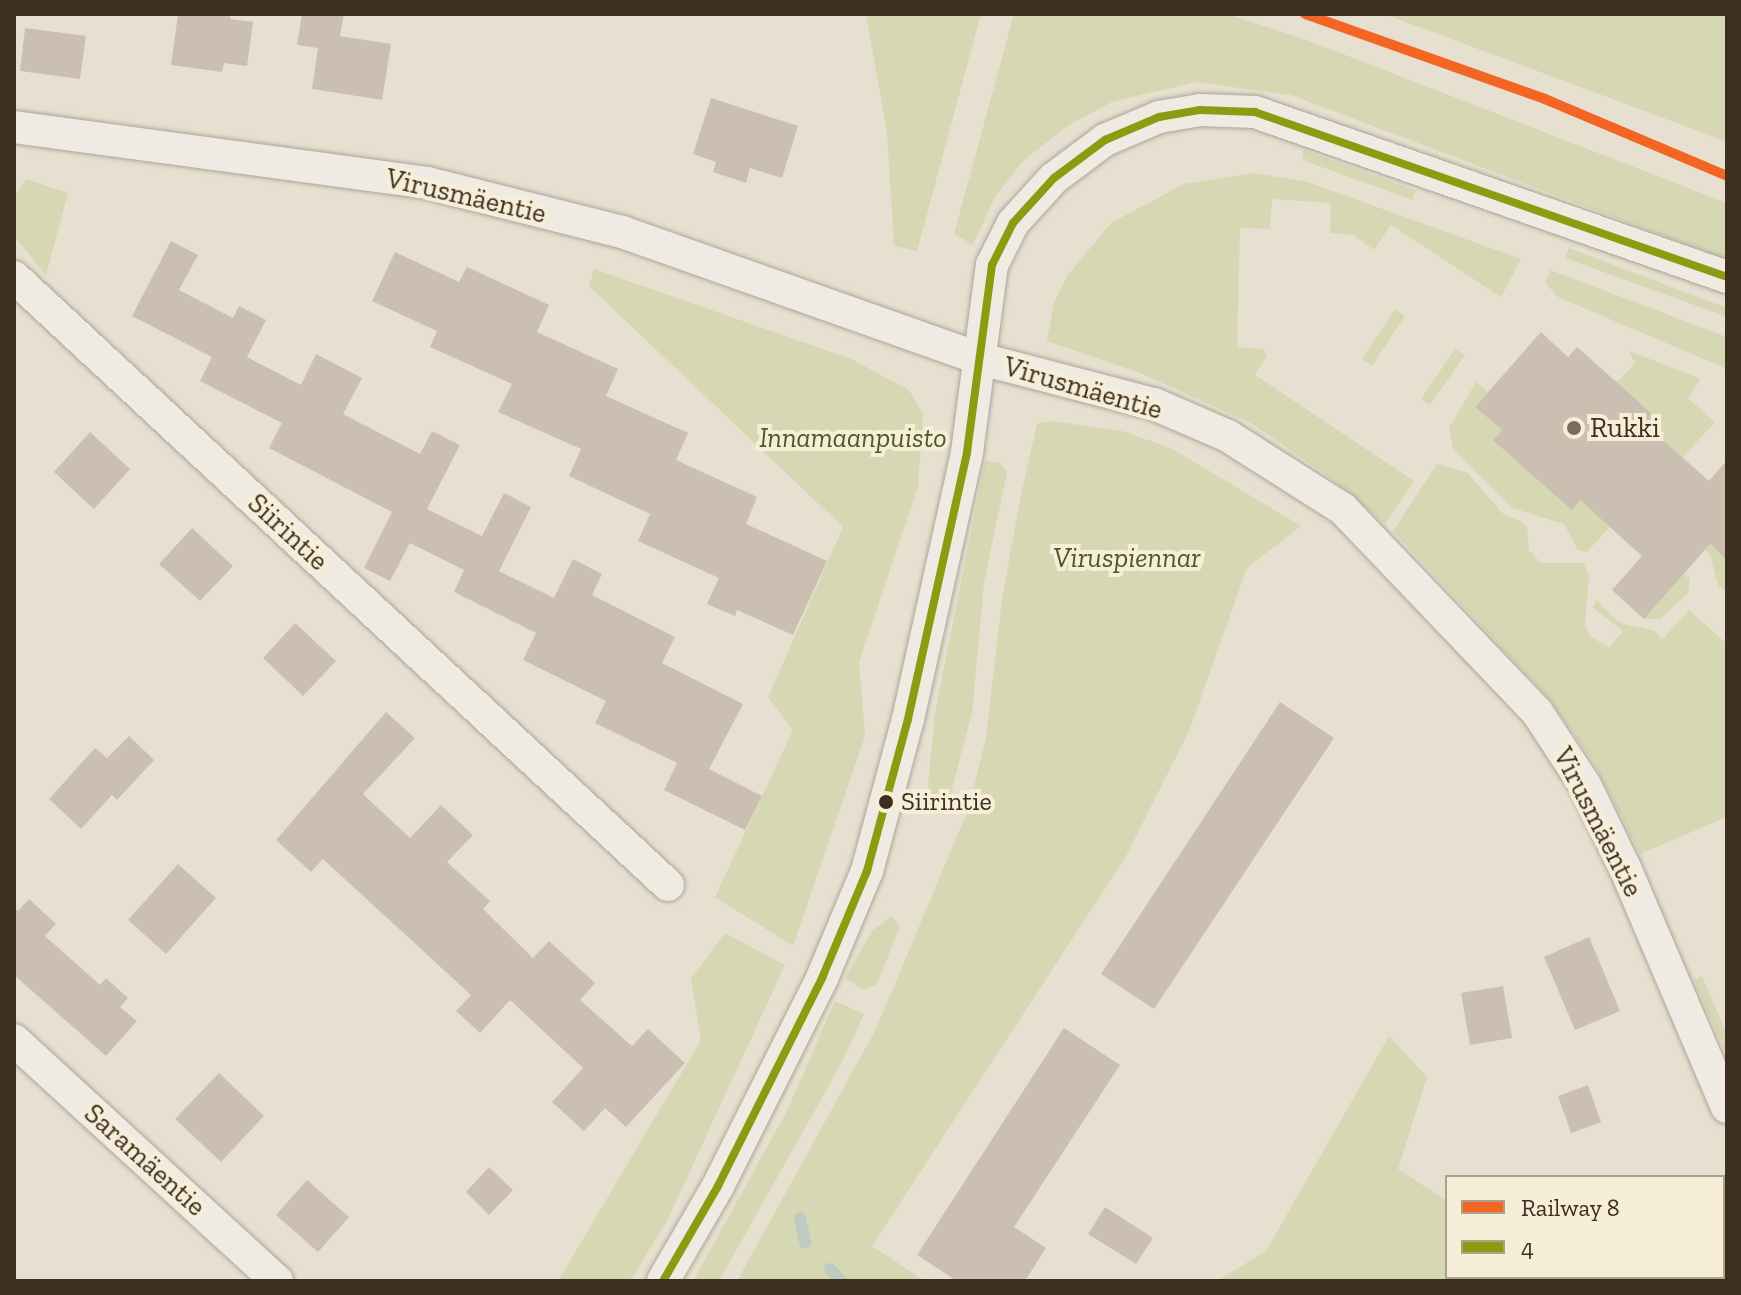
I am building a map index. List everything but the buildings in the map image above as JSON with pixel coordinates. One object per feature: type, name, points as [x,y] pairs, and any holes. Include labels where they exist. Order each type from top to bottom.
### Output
[{"type":"street","points":[[663,1281],[739,1145],[822,978],[867,871],[908,719],[967,452],[977,358],[992,265],[1013,223],[1034,198],[1076,159],[1129,127],[1200,110],[1255,112],[1727,277]]},
{"type":"street","name":"Virusmäentie","points":[[14,127],[427,183],[622,232],[977,358],[1154,404],[1228,436],[1343,509],[1537,712],[1585,785],[1727,1107]]},
{"type":"street","name":"Siirintie","points":[[14,277],[668,885]]},
{"type":"street","name":"Saramäentie","points":[[14,1040],[277,1281]]},
{"type":"green space","points":[[866,14],[981,14],[917,251],[894,246],[887,133]]},
{"type":"green space","points":[[1014,14],[1227,14],[1304,39],[1727,203],[1727,260],[1291,95],[1196,82],[1112,102],[1069,125],[1024,160],[994,199],[973,245],[954,234]]},
{"type":"green space","points":[[1384,14],[1727,14],[1727,142],[1658,116]]},
{"type":"green space","points":[[1304,150],[1416,191],[1413,200],[1302,160]]},
{"type":"green space","points":[[1254,173],[1308,182],[1521,259],[1501,297],[1391,225],[1374,250],[1353,235],[1330,233],[1331,203],[1272,199],[1270,229],[1240,228],[1237,347],[1263,349],[1267,355],[1255,375],[1414,481],[1385,524],[1331,478],[1251,423],[1140,373],[1047,341],[1054,303],[1067,276],[1111,223],[1184,184]]},
{"type":"green space","points":[[26,179],[68,193],[46,276],[14,235],[14,196]]},
{"type":"green space","points":[[1569,248],[1727,308],[1727,317],[1565,258]]},
{"type":"green space","name":"Innamaanpuisto","points":[[594,269],[851,359],[909,390],[923,414],[918,487],[859,662],[865,736],[793,946],[715,897],[793,730],[768,697],[843,527],[589,286]]},
{"type":"green space","points":[[1550,270],[1727,337],[1727,369],[1558,297],[1545,283]]},
{"type":"green space","points":[[1395,309],[1405,316],[1372,366],[1362,359]]},
{"type":"green space","points":[[1455,349],[1465,355],[1430,405],[1421,399]]},
{"type":"green space","points":[[1629,351],[1701,379],[1688,398],[1715,422],[1645,499],[1646,425],[1654,416],[1624,389],[1608,392],[1635,363]]},
{"type":"green space","points":[[1476,382],[1488,392],[1475,407],[1502,430],[1494,440],[1572,509],[1580,500],[1610,527],[1587,552],[1578,550],[1564,524],[1512,508],[1453,449],[1449,428]]},
{"type":"green space","name":"Viruspiennar","points":[[1051,421],[1122,431],[1171,448],[1301,526],[1247,568],[1189,731],[1125,858],[872,1246],[925,1281],[737,1281],[876,1029],[968,810],[986,738],[1002,600],[1020,499],[1037,424]]},
{"type":"green space","points":[[985,461],[1000,463],[1007,472],[984,583],[972,713],[948,804],[927,796],[935,713]]},
{"type":"green space","points":[[1437,464],[1468,473],[1502,513],[1527,525],[1529,550],[1541,563],[1584,563],[1589,577],[1585,624],[1589,635],[1609,648],[1623,631],[1593,608],[1596,600],[1620,623],[1655,631],[1662,640],[1689,610],[1727,644],[1727,817],[1640,854],[1595,765],[1552,702],[1393,531]]},
{"type":"green space","points":[[1672,521],[1688,525],[1715,549],[1727,544],[1727,593],[1718,585],[1710,555]]},
{"type":"green space","points":[[1683,574],[1690,578],[1688,593],[1660,619],[1644,619]]},
{"type":"green space","points":[[891,916],[900,926],[877,984],[864,990],[845,978],[872,931]]},
{"type":"green space","points":[[725,933],[785,965],[667,1221],[630,1281],[558,1281],[701,1040],[691,978]]},
{"type":"green space","points":[[1702,976],[1727,1034],[1727,1056],[1694,980]]},
{"type":"green space","points":[[835,1001],[864,1014],[842,1062],[719,1281],[693,1281],[787,1111]]},
{"type":"green space","points":[[1389,1036],[1427,1077],[1398,1169],[1445,1200],[1445,1279],[1542,1281],[1217,1281],[1266,1251]]},
{"type":"waterway","points":[[800,1218],[805,1242]]},
{"type":"waterway","points":[[830,1269],[841,1281]]},
{"type":"rail line","name":"8","points":[[1305,14],[1545,99],[1727,176]]},
{"type":"transit line","name":"4","points":[[663,1281],[718,1186],[822,978],[867,871],[908,719],[967,452],[992,265],[1013,223],[1054,178],[1105,140],[1159,117],[1200,110],[1255,112],[1727,277]]},
{"type":"place","name":"Rukki","points":[[1574,428]]},
{"type":"place","name":"Siirintie","points":[[886,802]]}]
